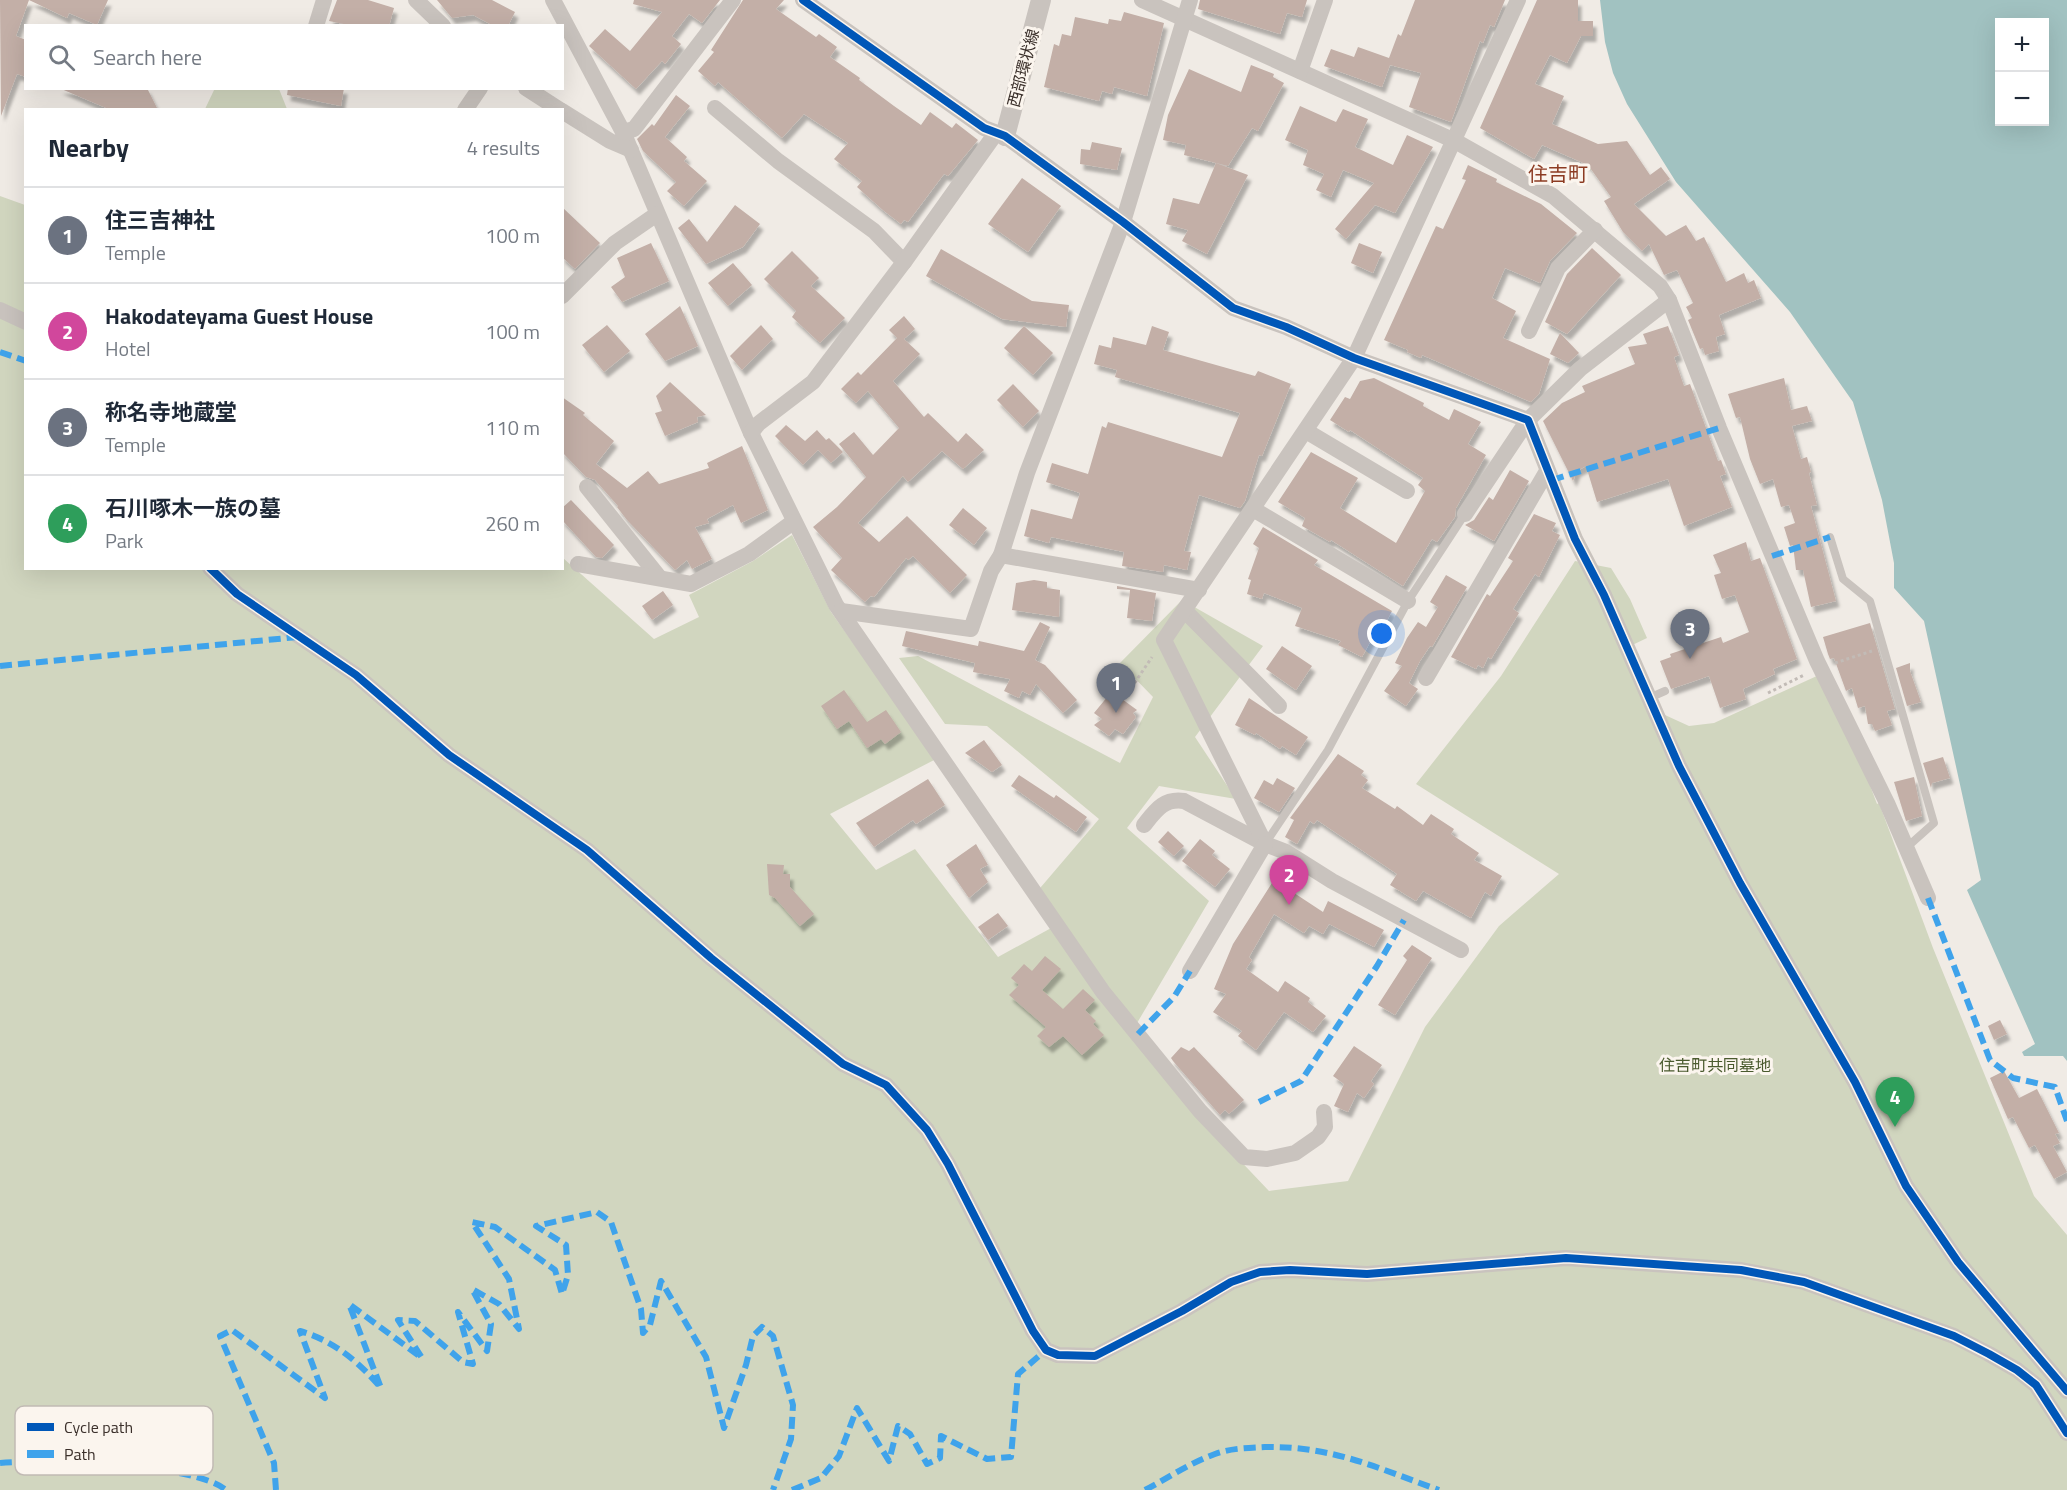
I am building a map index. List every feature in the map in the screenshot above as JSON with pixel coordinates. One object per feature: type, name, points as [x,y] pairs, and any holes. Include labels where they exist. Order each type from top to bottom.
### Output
[{"type":"street","points":[[317,24],[324,0]]},
{"type":"street","points":[[416,0],[441,24]]},
{"type":"street","points":[[553,0],[623,132],[751,433],[793,522],[841,611],[1103,992],[1232,1147],[1244,1156],[1256,1160],[1295,1153],[1318,1137],[1325,1127],[1324,1112]]},
{"type":"street","points":[[623,132],[634,129],[734,0]]},
{"type":"street","points":[[803,0],[984,128],[1000,134],[1123,222],[1233,308],[1286,327],[1354,358],[1528,420],[1547,471],[1679,766],[1740,883],[1855,1082],[1906,1186],[1958,1262],[2067,1391]]},
{"type":"street","name":"西部環状線","points":[[1000,134],[1041,0]]},
{"type":"street","points":[[1142,0],[1455,141],[1553,196],[1660,286],[1669,300],[1719,428],[1820,668],[1928,898]]},
{"type":"street","points":[[841,611],[972,629],[990,571],[1001,555],[1028,473],[1123,222],[1190,0]]},
{"type":"street","points":[[1300,71],[1325,0]]},
{"type":"street","points":[[1265,844],[1164,640],[1354,358],[1518,0]]},
{"type":"street","points":[[466,108],[479,90]]},
{"type":"street","points":[[529,90],[558,108]]},
{"type":"street","points":[[715,108],[778,161],[874,231],[904,262]]},
{"type":"street","points":[[564,112],[610,141],[631,150]]},
{"type":"street","points":[[751,433],[758,424],[813,382],[1000,134]]},
{"type":"street","points":[[564,294],[615,243],[657,214]]},
{"type":"street","points":[[1529,331],[1558,268],[1595,230]]},
{"type":"street","points":[[1466,514],[1528,420],[1580,369],[1669,300]]},
{"type":"street","points":[[0,310],[24,321]]},
{"type":"street","points":[[1306,431],[1407,491]]},
{"type":"street","points":[[1426,678],[1547,471]]},
{"type":"street","points":[[587,487],[659,577]]},
{"type":"street","points":[[1253,508],[1408,601]]},
{"type":"street","points":[[578,564],[691,584],[749,554],[793,522]]},
{"type":"street","points":[[1001,555],[1199,590]]},
{"type":"street","points":[[212,570],[237,594],[356,675],[449,755],[587,850],[711,958],[843,1064],[886,1085],[927,1130],[948,1164],[1032,1331],[1046,1350],[1058,1355],[1095,1356],[1182,1311],[1231,1282],[1260,1272],[1290,1270],[1367,1274],[1566,1258],[1741,1270],[1804,1282],[1954,1336],[2017,1370],[2036,1385],[2067,1433]]},
{"type":"street","points":[[1185,611],[1279,706]]},
{"type":"street","points":[[1144,825],[1159,806],[1174,800],[1184,801],[1265,844],[1286,852],[1332,881],[1461,950]]},
{"type":"street","points":[[1190,971],[1265,844]]},
{"type":"lane","points":[[1265,844],[1328,750],[1408,601],[1466,514]]},
{"type":"lane","points":[[1830,537],[1843,579],[1870,601],[1935,823],[1906,848]]},
{"type":"lane","points":[[1649,698],[1665,692]]},
{"type":"path","points":[[1128,693],[1164,640]]},
{"type":"path","points":[[1768,693],[1820,668],[1883,648]]},
{"type":"green space","points":[[214,90],[279,90],[287,108],[205,108]]},
{"type":"green space","name":"住吉町共同墓地","points":[[0,196],[24,205],[24,570],[564,570],[564,559],[654,639],[699,617],[689,595],[753,561],[792,535],[831,612],[936,759],[830,814],[876,870],[915,849],[998,957],[1053,927],[1035,894],[1099,819],[987,726],[945,724],[899,658],[918,656],[1120,763],[1153,697],[1120,663],[1182,600],[1263,646],[1195,737],[1236,799],[1159,786],[1127,828],[1209,901],[1130,1035],[1194,1112],[1269,1191],[1348,1181],[1425,1027],[1499,926],[1559,874],[1416,784],[1501,676],[1575,561],[1611,568],[1630,599],[1647,638],[1624,649],[1654,710],[1689,726],[1714,723],[1819,675],[1877,804],[1879,803],[1933,948],[2034,1196],[2067,1235],[2067,1490],[0,1490]]},
{"type":"water","points":[[1600,0],[2067,0],[2067,1061],[2063,1056],[2024,1056],[2022,1052],[2035,1044],[1967,890],[1981,880],[1924,621],[1894,588],[1894,563],[1882,500],[1853,402],[1790,312],[1676,182],[1627,104],[1613,73],[1605,42]]},
{"type":"building","points":[[0,0],[29,0],[16,36],[24,39],[24,76],[17,74],[1,116]]},
{"type":"building","points":[[29,0],[108,0],[97,24],[69,13],[67,18]]},
{"type":"building","points":[[337,0],[368,0],[394,8],[390,24],[344,24],[329,21]]},
{"type":"building","points":[[437,0],[492,0],[515,12],[509,24],[490,24],[473,15],[452,18]]},
{"type":"building","points":[[634,0],[720,0],[702,23],[689,14],[672,36],[681,44],[665,64],[662,61],[636,89],[589,46],[605,29],[630,51],[662,12],[633,4]]},
{"type":"building","points":[[743,0],[784,0],[776,9],[816,37],[819,34],[837,47],[830,57],[894,106],[921,125],[930,112],[952,128],[956,123],[978,140],[948,176],[944,174],[908,222],[904,220],[901,224],[884,211],[857,187],[862,181],[834,159],[848,143],[804,114],[782,138],[718,82],[715,86],[698,71],[714,52],[711,50]]},
{"type":"building","points":[[1200,0],[1307,0],[1302,17],[1287,13],[1280,34],[1198,9]]},
{"type":"building","points":[[1415,0],[1505,0],[1494,27],[1490,25],[1483,43],[1480,41],[1451,122],[1409,107],[1421,73],[1390,65],[1382,87],[1324,66],[1331,49],[1354,57],[1358,47],[1389,58],[1398,34],[1401,36]]},
{"type":"building","points":[[1537,0],[1578,0],[1578,21],[1593,21],[1593,36],[1581,36],[1567,63],[1550,55],[1535,84],[1564,96],[1552,124],[1598,144],[1627,141],[1650,175],[1661,167],[1670,179],[1634,204],[1666,236],[1686,225],[1696,241],[1704,237],[1726,282],[1744,273],[1748,283],[1754,280],[1761,298],[1719,315],[1725,334],[1716,337],[1719,351],[1705,355],[1703,348],[1700,349],[1688,320],[1692,318],[1686,307],[1693,303],[1677,270],[1664,275],[1649,244],[1642,251],[1623,232],[1604,201],[1611,197],[1588,165],[1542,145],[1534,159],[1480,128]]},
{"type":"building","points":[[1124,12],[1164,23],[1147,96],[1114,87],[1112,94],[1102,91],[1099,101],[1044,87],[1054,44],[1059,46],[1062,34],[1071,36],[1075,17],[1108,24],[1109,19],[1121,21]]},
{"type":"building","points":[[1251,65],[1274,74],[1273,77],[1284,83],[1258,131],[1252,128],[1228,166],[1184,155],[1186,145],[1163,140],[1168,115],[1189,69],[1241,92]]},
{"type":"building","points":[[64,90],[148,90],[157,108],[106,108]]},
{"type":"building","points":[[288,90],[344,90],[341,106],[287,95]]},
{"type":"building","points":[[676,95],[690,106],[665,137],[687,157],[684,161],[707,181],[684,206],[667,191],[676,182],[643,151],[637,139],[652,124],[654,126]]},
{"type":"building","points":[[1300,106],[1336,122],[1343,109],[1368,119],[1355,147],[1393,165],[1407,135],[1433,147],[1395,213],[1375,205],[1346,239],[1335,229],[1374,183],[1343,170],[1331,197],[1316,190],[1324,174],[1303,165],[1308,150],[1285,140]]},
{"type":"building","points":[[1092,142],[1122,148],[1117,170],[1080,164],[1081,149],[1090,150]]},
{"type":"building","points":[[1216,163],[1248,175],[1207,254],[1182,241],[1188,230],[1166,224],[1173,198],[1199,204]]},
{"type":"building","points":[[1468,165],[1497,179],[1496,182],[1541,204],[1577,233],[1550,261],[1540,283],[1505,268],[1492,298],[1516,311],[1503,338],[1550,359],[1539,394],[1531,402],[1422,355],[1421,358],[1384,340],[1436,226],[1443,229],[1466,180],[1462,179]]},
{"type":"building","points":[[1022,178],[1061,206],[1028,252],[988,224]]},
{"type":"building","points":[[735,205],[760,224],[743,247],[706,264],[678,228],[689,219],[707,242]]},
{"type":"building","points":[[564,209],[600,243],[575,269],[564,259]]},
{"type":"building","points":[[651,243],[669,281],[622,302],[611,287],[625,277],[617,258]]},
{"type":"building","points":[[1359,243],[1382,252],[1373,273],[1351,263]]},
{"type":"building","points":[[1592,248],[1621,275],[1567,334],[1545,322],[1567,274]]},
{"type":"building","points":[[941,249],[1032,301],[1069,305],[1066,327],[1002,319],[926,276]]},
{"type":"building","points":[[792,251],[819,278],[811,286],[845,318],[820,343],[792,317],[796,311],[764,279]]},
{"type":"building","points":[[733,263],[752,285],[728,306],[708,283]]},
{"type":"building","points":[[680,306],[698,346],[665,361],[645,334]]},
{"type":"building","points":[[904,316],[915,329],[904,339],[920,354],[893,381],[924,417],[928,413],[958,442],[966,433],[984,450],[963,469],[942,451],[908,482],[903,476],[858,523],[879,542],[907,516],[967,575],[950,593],[913,556],[908,560],[906,558],[874,597],[871,596],[865,602],[831,570],[842,558],[813,527],[837,507],[866,477],[839,444],[854,432],[873,455],[899,428],[868,391],[856,403],[841,389],[858,372],[861,375],[897,338],[889,330]]},
{"type":"building","points":[[607,325],[630,351],[604,372],[582,345]]},
{"type":"building","points":[[761,325],[773,339],[742,370],[730,356]]},
{"type":"building","points":[[1024,326],[1053,353],[1033,375],[1004,348]]},
{"type":"building","points":[[1152,326],[1169,332],[1163,350],[1255,376],[1258,371],[1291,384],[1262,456],[1259,455],[1245,501],[1240,508],[1199,495],[1184,551],[1191,552],[1187,570],[1164,565],[1163,572],[1122,566],[1124,552],[1051,537],[1049,543],[1024,536],[1031,509],[1072,519],[1080,493],[1046,482],[1052,463],[1088,474],[1102,426],[1106,428],[1108,422],[1222,457],[1240,413],[1115,377],[1117,370],[1094,364],[1099,345],[1111,348],[1113,337],[1146,345]]},
{"type":"building","points":[[1668,326],[1679,355],[1674,357],[1684,386],[1690,384],[1718,461],[1721,460],[1726,474],[1720,476],[1732,507],[1684,526],[1668,479],[1597,502],[1586,466],[1577,471],[1573,481],[1543,421],[1562,403],[1585,392],[1582,386],[1635,364],[1628,347],[1647,344],[1643,334]]},
{"type":"building","points":[[1560,333],[1579,353],[1568,363],[1550,354]]},
{"type":"building","points":[[1374,378],[1424,403],[1423,406],[1449,420],[1454,409],[1481,422],[1468,444],[1486,455],[1456,508],[1455,517],[1437,542],[1432,539],[1403,586],[1331,540],[1330,542],[1302,526],[1305,518],[1278,502],[1311,452],[1358,478],[1340,508],[1396,543],[1425,491],[1418,485],[1423,478],[1350,430],[1349,432],[1330,420],[1345,397],[1350,399],[1360,381]]},
{"type":"building","points":[[1784,378],[1791,410],[1807,406],[1812,421],[1792,426],[1801,459],[1807,457],[1811,472],[1809,473],[1817,505],[1811,506],[1836,601],[1811,607],[1803,570],[1796,570],[1793,545],[1790,546],[1784,527],[1795,523],[1789,505],[1781,507],[1773,479],[1760,484],[1750,459],[1740,417],[1736,418],[1728,394]]},
{"type":"building","points":[[670,382],[706,415],[697,417],[698,422],[665,436],[655,413],[662,411],[656,396]]},
{"type":"building","points":[[1013,384],[1039,411],[1023,427],[997,400]]},
{"type":"building","points":[[564,398],[585,413],[583,415],[614,441],[596,464],[627,488],[648,471],[659,484],[709,468],[707,463],[742,446],[768,510],[741,523],[733,505],[707,519],[709,523],[695,527],[712,559],[692,569],[687,560],[675,570],[627,520],[595,480],[586,477],[564,454]]},
{"type":"building","points":[[786,425],[805,441],[817,430],[826,440],[829,438],[843,452],[831,463],[818,450],[803,465],[775,436]]},
{"type":"building","points":[[1510,470],[1529,481],[1494,541],[1465,525],[1474,520],[1489,497],[1493,500]]},
{"type":"building","points":[[571,500],[614,545],[602,558],[596,557],[564,522],[564,506]]},
{"type":"building","points":[[963,508],[987,528],[974,545],[949,525]]},
{"type":"building","points":[[1534,514],[1556,523],[1552,531],[1560,535],[1539,577],[1535,574],[1513,609],[1519,613],[1491,659],[1488,657],[1483,668],[1478,665],[1476,669],[1451,657],[1487,594],[1490,596],[1513,561],[1508,558]]},
{"type":"building","points":[[1263,527],[1318,560],[1314,565],[1392,611],[1381,632],[1377,629],[1362,657],[1338,645],[1341,641],[1295,626],[1302,608],[1264,593],[1262,599],[1247,594],[1251,580],[1248,579],[1259,548],[1253,544]]},
{"type":"building","points":[[1746,542],[1751,561],[1760,558],[1797,659],[1773,669],[1775,674],[1743,689],[1746,699],[1720,708],[1709,676],[1671,689],[1660,661],[1671,657],[1670,654],[1721,637],[1723,643],[1749,632],[1735,595],[1722,599],[1714,575],[1721,573],[1713,555]]},
{"type":"building","points":[[1446,575],[1467,587],[1432,647],[1430,646],[1420,661],[1409,683],[1418,689],[1406,706],[1384,691],[1402,666],[1395,663],[1407,638],[1418,622],[1426,627],[1438,607],[1430,602]]},
{"type":"building","points":[[1034,580],[1047,582],[1047,588],[1060,590],[1059,617],[1012,610],[1016,583]]},
{"type":"building","points":[[1117,586],[1156,593],[1152,621],[1127,618],[1130,590],[1117,589]]},
{"type":"building","points":[[663,591],[673,605],[652,620],[642,606]]},
{"type":"building","points":[[1040,622],[1050,627],[1035,660],[1045,665],[1077,700],[1063,713],[1036,684],[1030,695],[1022,691],[1019,698],[1004,691],[1010,679],[973,672],[975,663],[902,646],[906,631],[978,646],[979,641],[1024,651]]},
{"type":"building","points":[[1870,623],[1895,709],[1887,711],[1892,725],[1875,731],[1872,724],[1868,724],[1865,706],[1858,708],[1852,688],[1846,691],[1834,658],[1830,659],[1823,637]]},
{"type":"building","points":[[1282,646],[1312,666],[1296,690],[1266,669]]},
{"type":"building","points":[[1910,663],[1910,671],[1921,702],[1907,706],[1896,668]]},
{"type":"building","points":[[844,690],[867,722],[886,710],[901,732],[885,744],[881,739],[867,748],[849,721],[837,729],[821,706]]},
{"type":"building","points":[[1115,694],[1137,710],[1133,713],[1136,717],[1123,734],[1115,729],[1109,736],[1094,725],[1102,719],[1094,713],[1108,696],[1113,698]]},
{"type":"building","points":[[1249,698],[1308,737],[1296,755],[1282,746],[1280,749],[1256,733],[1255,735],[1235,725]]},
{"type":"building","points":[[984,740],[1002,765],[992,772],[965,753]]},
{"type":"building","points":[[1338,754],[1364,771],[1361,775],[1368,780],[1362,788],[1395,809],[1397,806],[1423,825],[1431,814],[1454,829],[1451,834],[1479,853],[1474,860],[1502,876],[1491,896],[1485,892],[1471,918],[1423,891],[1416,901],[1390,885],[1397,874],[1317,820],[1314,824],[1310,821],[1297,844],[1285,837],[1294,820],[1290,818]]},
{"type":"building","points":[[1943,757],[1950,778],[1932,783],[1931,788],[1923,763]]},
{"type":"building","points":[[1019,775],[1054,798],[1056,795],[1087,817],[1076,832],[1011,786]]},
{"type":"building","points":[[1914,777],[1922,816],[1906,821],[1894,782]]},
{"type":"building","points":[[1277,778],[1295,788],[1279,812],[1254,798],[1264,780],[1273,785]]},
{"type":"building","points":[[928,779],[945,805],[916,824],[913,820],[874,847],[856,823]]},
{"type":"building","points":[[1168,831],[1184,846],[1174,856],[1158,842]]},
{"type":"building","points":[[1200,839],[1215,851],[1212,855],[1230,869],[1215,887],[1182,861]]},
{"type":"building","points":[[976,844],[988,865],[980,869],[988,882],[969,898],[946,865]]},
{"type":"building","points":[[767,864],[784,865],[783,874],[790,874],[790,887],[814,914],[800,926],[775,898],[769,895]]},
{"type":"building","points":[[1277,875],[1291,884],[1288,889],[1323,912],[1328,901],[1384,930],[1374,947],[1329,924],[1323,934],[1309,926],[1304,933],[1274,914],[1249,957],[1252,960],[1246,969],[1278,992],[1285,981],[1310,998],[1308,1002],[1326,1016],[1313,1032],[1284,1012],[1256,1050],[1238,1036],[1242,1031],[1213,1012],[1226,994],[1214,989],[1233,944]]},
{"type":"building","points":[[998,913],[1008,926],[988,940],[978,927]]},
{"type":"building","points":[[1412,945],[1432,958],[1395,1015],[1378,1005],[1407,960],[1403,956]]},
{"type":"building","points":[[1045,956],[1061,969],[1042,990],[1063,1009],[1083,989],[1095,1000],[1085,1010],[1096,1021],[1093,1024],[1104,1035],[1082,1055],[1063,1036],[1049,1047],[1037,1036],[1046,1027],[1009,995],[1019,985],[1011,978],[1024,964],[1032,971]]},
{"type":"building","points":[[2000,1020],[2007,1034],[1994,1040],[1988,1026]]},
{"type":"building","points":[[1354,1046],[1382,1065],[1371,1081],[1374,1084],[1364,1098],[1357,1093],[1348,1112],[1334,1106],[1344,1084],[1333,1076]]},
{"type":"building","points":[[1181,1047],[1189,1051],[1194,1047],[1244,1100],[1229,1114],[1225,1110],[1220,1115],[1173,1061],[1171,1058]]},
{"type":"building","points":[[2004,1071],[2019,1098],[2037,1089],[2059,1133],[2055,1134],[2060,1143],[2053,1146],[2067,1172],[2054,1179],[2035,1145],[2029,1148],[2013,1117],[2008,1119],[1990,1078]]},
{"type":"marked path","points":[[0,352],[24,360]]},
{"type":"marked path","points":[[1552,480],[1719,428]]},
{"type":"marked path","points":[[1772,556],[1830,537]]},
{"type":"marked path","points":[[0,666],[298,637]]},
{"type":"marked path","points":[[1928,898],[1990,1060],[2013,1078],[2055,1087],[2067,1121]]},
{"type":"marked path","points":[[1259,1102],[1301,1081],[1377,966],[1404,920]]},
{"type":"marked path","points":[[1138,1034],[1174,997],[1190,971]]},
{"type":"marked path","points":[[276,1490],[274,1463],[220,1336],[232,1330],[325,1398],[300,1331],[324,1340],[345,1353],[381,1388],[349,1304],[422,1358],[398,1320],[415,1321],[463,1362],[473,1364],[458,1312],[487,1351],[491,1324],[472,1289],[499,1304],[519,1329],[509,1279],[472,1222],[495,1227],[555,1270],[562,1294],[568,1275],[566,1245],[536,1226],[597,1212],[611,1222],[641,1309],[643,1333],[650,1325],[661,1281],[706,1357],[724,1428],[746,1365],[753,1336],[762,1327],[773,1336],[793,1405],[791,1439],[773,1490]]},
{"type":"marked path","points":[[792,1490],[821,1478],[839,1456],[857,1408],[889,1461],[898,1426],[910,1434],[927,1464],[940,1458],[941,1436],[987,1459],[1011,1457],[1018,1374],[1046,1350]]},
{"type":"marked path","points":[[1145,1490],[1215,1454],[1234,1449],[1265,1447],[1334,1454],[1375,1466],[1439,1490]]},
{"type":"marked path","points":[[0,1463],[15,1462]]},
{"type":"marked path","points":[[187,1475],[209,1481],[226,1490]]},
{"type":"cycle path","points":[[803,0],[984,128],[1005,136],[1123,222],[1233,308],[1286,327],[1354,358],[1528,420],[1575,539],[1604,595],[1679,766],[1740,883],[1855,1082],[1906,1186],[1958,1262],[2067,1391]]},
{"type":"cycle path","points":[[212,570],[237,594],[356,675],[449,755],[587,850],[711,958],[843,1064],[886,1085],[927,1130],[948,1164],[1033,1331],[1046,1350],[1058,1355],[1095,1356],[1182,1311],[1231,1282],[1260,1272],[1290,1270],[1367,1274],[1566,1258],[1741,1270],[1804,1282],[1954,1336],[2017,1370],[2036,1385],[2067,1433]]},
{"type":"place","name":"称名寺地蔵堂","points":[[1690,659]]},
{"type":"place","name":"住三吉神社","points":[[1116,713]]},
{"type":"place","name":"Hakodateyama Guest House","points":[[1289,905]]},
{"type":"place","name":"石川啄木一族の墓","points":[[1895,1127]]},
{"type":"district","name":"住吉町","points":[[1558,173]]}]
